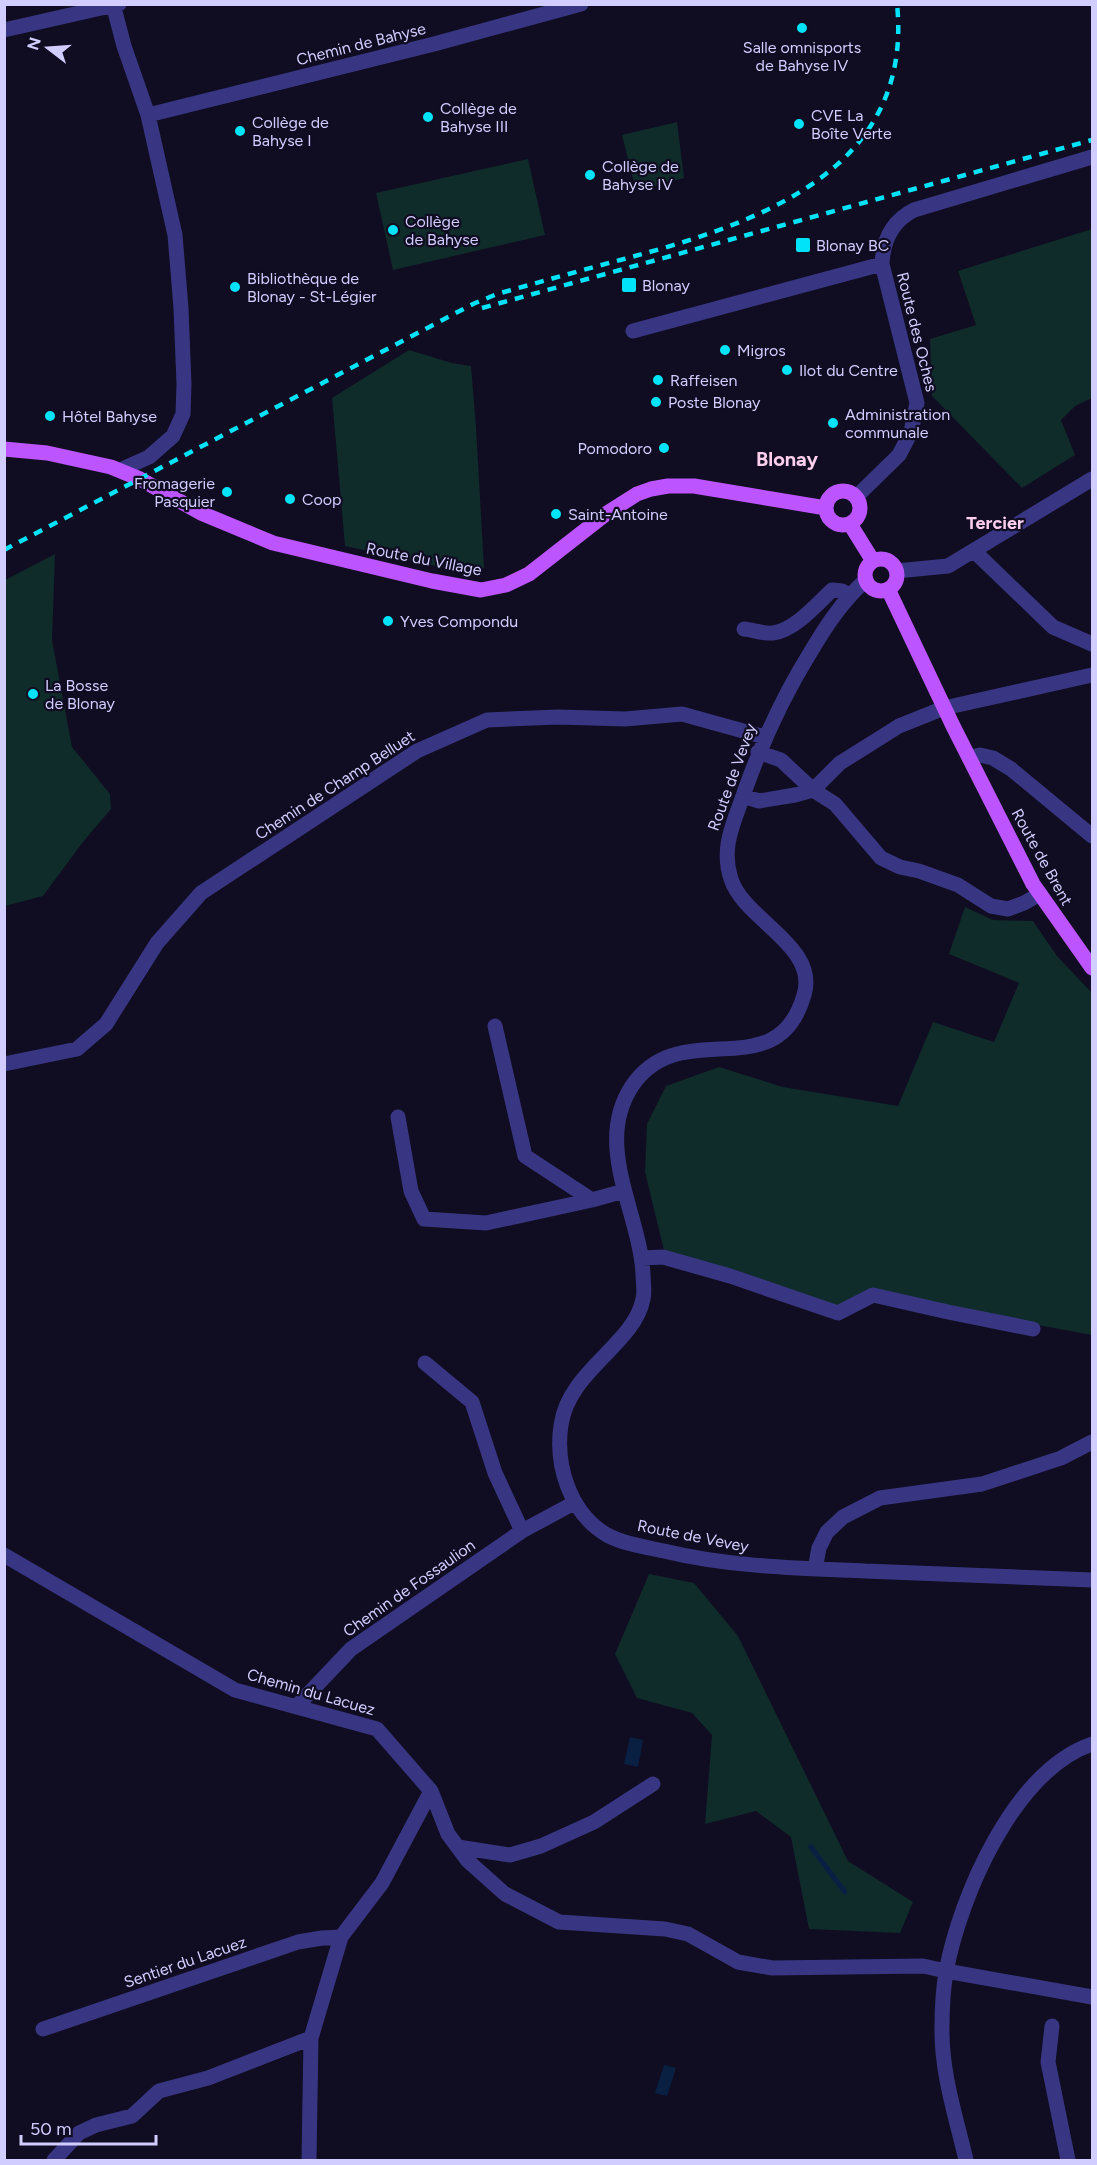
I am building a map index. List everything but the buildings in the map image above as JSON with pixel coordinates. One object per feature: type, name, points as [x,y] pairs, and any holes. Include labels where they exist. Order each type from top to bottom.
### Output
[{"type":"main road","name":"Route du Village","points":[[4,449],[47,453],[120,470],[173,496],[201,513],[273,543],[432,581],[481,590],[518,580],[624,501],[637,494],[660,488],[694,486],[826,508]]},
{"type":"main road","points":[[837,492],[850,493],[856,497],[860,509],[855,520],[843,525],[831,520],[826,508],[831,496],[837,492]]},
{"type":"main road","points":[[850,524],[873,561]]},
{"type":"main road","points":[[877,559],[887,560],[896,571],[895,582],[888,589],[875,589],[866,580],[866,569],[877,559]]},
{"type":"main road","name":"Route de Brent","points":[[888,589],[944,708],[1040,894],[1092,968]]},
{"type":"street","name":"Chemin de Bahyse","points":[[148,115],[434,44],[581,4]]},
{"type":"street","points":[[4,30],[115,5],[124,46],[148,115],[175,234],[181,308],[183,414],[173,436],[150,458],[120,470]]},
{"type":"street","name":"Route des Oches","points":[[856,497],[899,455],[911,432],[917,403],[882,264],[884,246],[890,231],[903,216],[914,210],[1092,157]]},
{"type":"street","points":[[633,331],[882,264]]},
{"type":"street","points":[[896,571],[948,566],[1092,479]]},
{"type":"street","points":[[974,551],[1053,627],[1092,644]]},
{"type":"street","name":"Route de Vevey","points":[[866,580],[849,595],[822,633],[781,701],[758,752],[728,839],[727,856],[733,885],[758,916],[791,947],[804,968],[806,989],[798,1013],[788,1029],[755,1047],[691,1050],[679,1052],[658,1061],[641,1075],[627,1096],[618,1120],[617,1145],[624,1191],[642,1258],[644,1298],[637,1316],[626,1331],[573,1392],[561,1425],[563,1472],[574,1503],[591,1523],[603,1532],[621,1541],[679,1555],[738,1565],[1092,1580]]},
{"type":"street","points":[[744,629],[773,633],[780,631],[798,621],[832,590],[842,591],[849,595]]},
{"type":"street","points":[[743,796],[759,801],[813,790],[840,764],[899,726],[944,708],[1092,675]]},
{"type":"street","name":"Chemin de Champ Belluet","points":[[4,1064],[77,1049],[105,1024],[157,943],[201,893],[417,752],[488,720],[558,717],[625,719],[682,714],[765,737]]},
{"type":"street","points":[[758,752],[781,760],[813,790],[835,804],[881,858],[900,867],[919,871],[957,885],[991,906],[1008,909],[1040,894]]},
{"type":"street","name":"Route de Brent","points":[[969,758],[979,755],[986,756],[1011,769],[1092,836]]},
{"type":"street","points":[[495,1026],[525,1156],[592,1200]]},
{"type":"street","points":[[398,1117],[411,1191],[424,1219],[486,1223],[624,1191]]},
{"type":"street","points":[[642,1258],[663,1257],[696,1266],[838,1313],[873,1295],[1033,1329]]},
{"type":"street","points":[[425,1363],[472,1402],[495,1473],[522,1530]]},
{"type":"street","points":[[815,1569],[819,1548],[827,1532],[843,1518],[880,1498],[982,1484],[1060,1458],[1092,1442]]},
{"type":"street","name":"Chemin de Fossaulion","points":[[296,1707],[351,1649],[522,1530],[574,1503]]},
{"type":"street","name":"Chemin du Lacuez","points":[[4,1556],[235,1689],[377,1729],[431,1791],[448,1834],[468,1861],[505,1894],[559,1922],[665,1929],[688,1934],[738,1962],[772,1968],[923,1966],[1092,1997]]},
{"type":"street","points":[[966,2160],[944,2059],[942,2028],[946,1971],[967,1898],[1000,1833],[1020,1801],[1047,1770],[1089,1748]]},
{"type":"street","points":[[458,1847],[510,1855],[541,1846],[594,1822],[653,1784]]},
{"type":"street","points":[[309,2160],[311,2038],[341,1937],[382,1883],[431,1791]]},
{"type":"street","name":"Sentier du Lacuez","points":[[43,2029],[298,1942],[341,1937]]},
{"type":"street","points":[[1052,2026],[1048,2062],[1068,2160]]},
{"type":"street","points":[[54,2160],[79,2133],[96,2125],[132,2116],[159,2091],[208,2078],[311,2038]]},
{"type":"green space","points":[[677,122],[684,178],[636,191],[622,135]]},
{"type":"green space","points":[[528,159],[545,235],[393,270],[376,193]]},
{"type":"green space","points":[[1092,229],[1092,398],[1075,406],[1061,420],[1075,455],[1022,488],[932,396],[930,339],[976,325],[958,271]]},
{"type":"green space","points":[[409,350],[452,363],[471,366],[484,568],[472,574],[345,546],[332,398]]},
{"type":"green space","name":"La Bosse de Blonay","points":[[55,554],[52,640],[72,747],[110,794],[111,809],[43,896],[5,906],[5,580]]},
{"type":"green space","points":[[965,907],[993,920],[1033,921],[1057,956],[1092,993],[1092,1335],[879,1296],[853,1311],[667,1263],[645,1172],[647,1124],[666,1086],[719,1067],[783,1087],[898,1106],[933,1022],[994,1042],[1019,983],[949,954]]},
{"type":"green space","points":[[649,1574],[694,1583],[738,1636],[848,1861],[913,1902],[900,1933],[809,1929],[791,1837],[756,1811],[705,1824],[712,1735],[692,1713],[637,1698],[615,1654]]},
{"type":"water","points":[[630,1737],[643,1740],[638,1767],[624,1764]]},
{"type":"water","points":[[664,2065],[676,2068],[667,2096],[655,2093]]},
{"type":"waterway","points":[[811,1847],[845,1892]]},
{"type":"railway","points":[[4,550],[473,304],[497,294],[674,245],[724,228],[772,207],[816,181],[853,149],[880,110],[896,62],[897,4]]},
{"type":"railway","points":[[482,308],[1092,140]]},
{"type":"place","name":"Salle omnisports de Bahyse IV","points":[[802,28]]},
{"type":"place","name":"Collège de Bahyse III","points":[[428,117]]},
{"type":"place","name":"CVE La Boîte Verte","points":[[799,124]]},
{"type":"place","name":"Collège de Bahyse I","points":[[240,131]]},
{"type":"place","name":"Collège de Bahyse IV","points":[[590,175]]},
{"type":"place","name":"Collège de Bahyse","points":[[393,230]]},
{"type":"place","name":"Blonay BC","points":[[803,245]]},
{"type":"place","name":"Blonay","points":[[629,285]]},
{"type":"place","name":"Bibliothèque de Blonay - St-Légier","points":[[235,287]]},
{"type":"place","name":"Migros","points":[[725,350]]},
{"type":"place","name":"Ilot du Centre","points":[[787,370]]},
{"type":"place","name":"Raffeisen","points":[[658,380]]},
{"type":"place","name":"Poste Blonay","points":[[656,402]]},
{"type":"place","name":"Hôtel Bahyse","points":[[50,416]]},
{"type":"place","name":"Administration communale","points":[[833,423]]},
{"type":"place","name":"Pomodoro","points":[[664,448]]},
{"type":"place","name":"Fromagerie Pasquier","points":[[227,492]]},
{"type":"place","name":"Coop","points":[[290,499]]},
{"type":"place","name":"Saint-Antoine","points":[[556,514]]},
{"type":"place","name":"Yves Compondu","points":[[388,621]]},
{"type":"place","name":"La Bosse de Blonay","points":[[33,694]]},
{"type":"district","name":"Blonay","points":[[787,459]]},
{"type":"district","name":"Tercier","points":[[995,523]]}]
